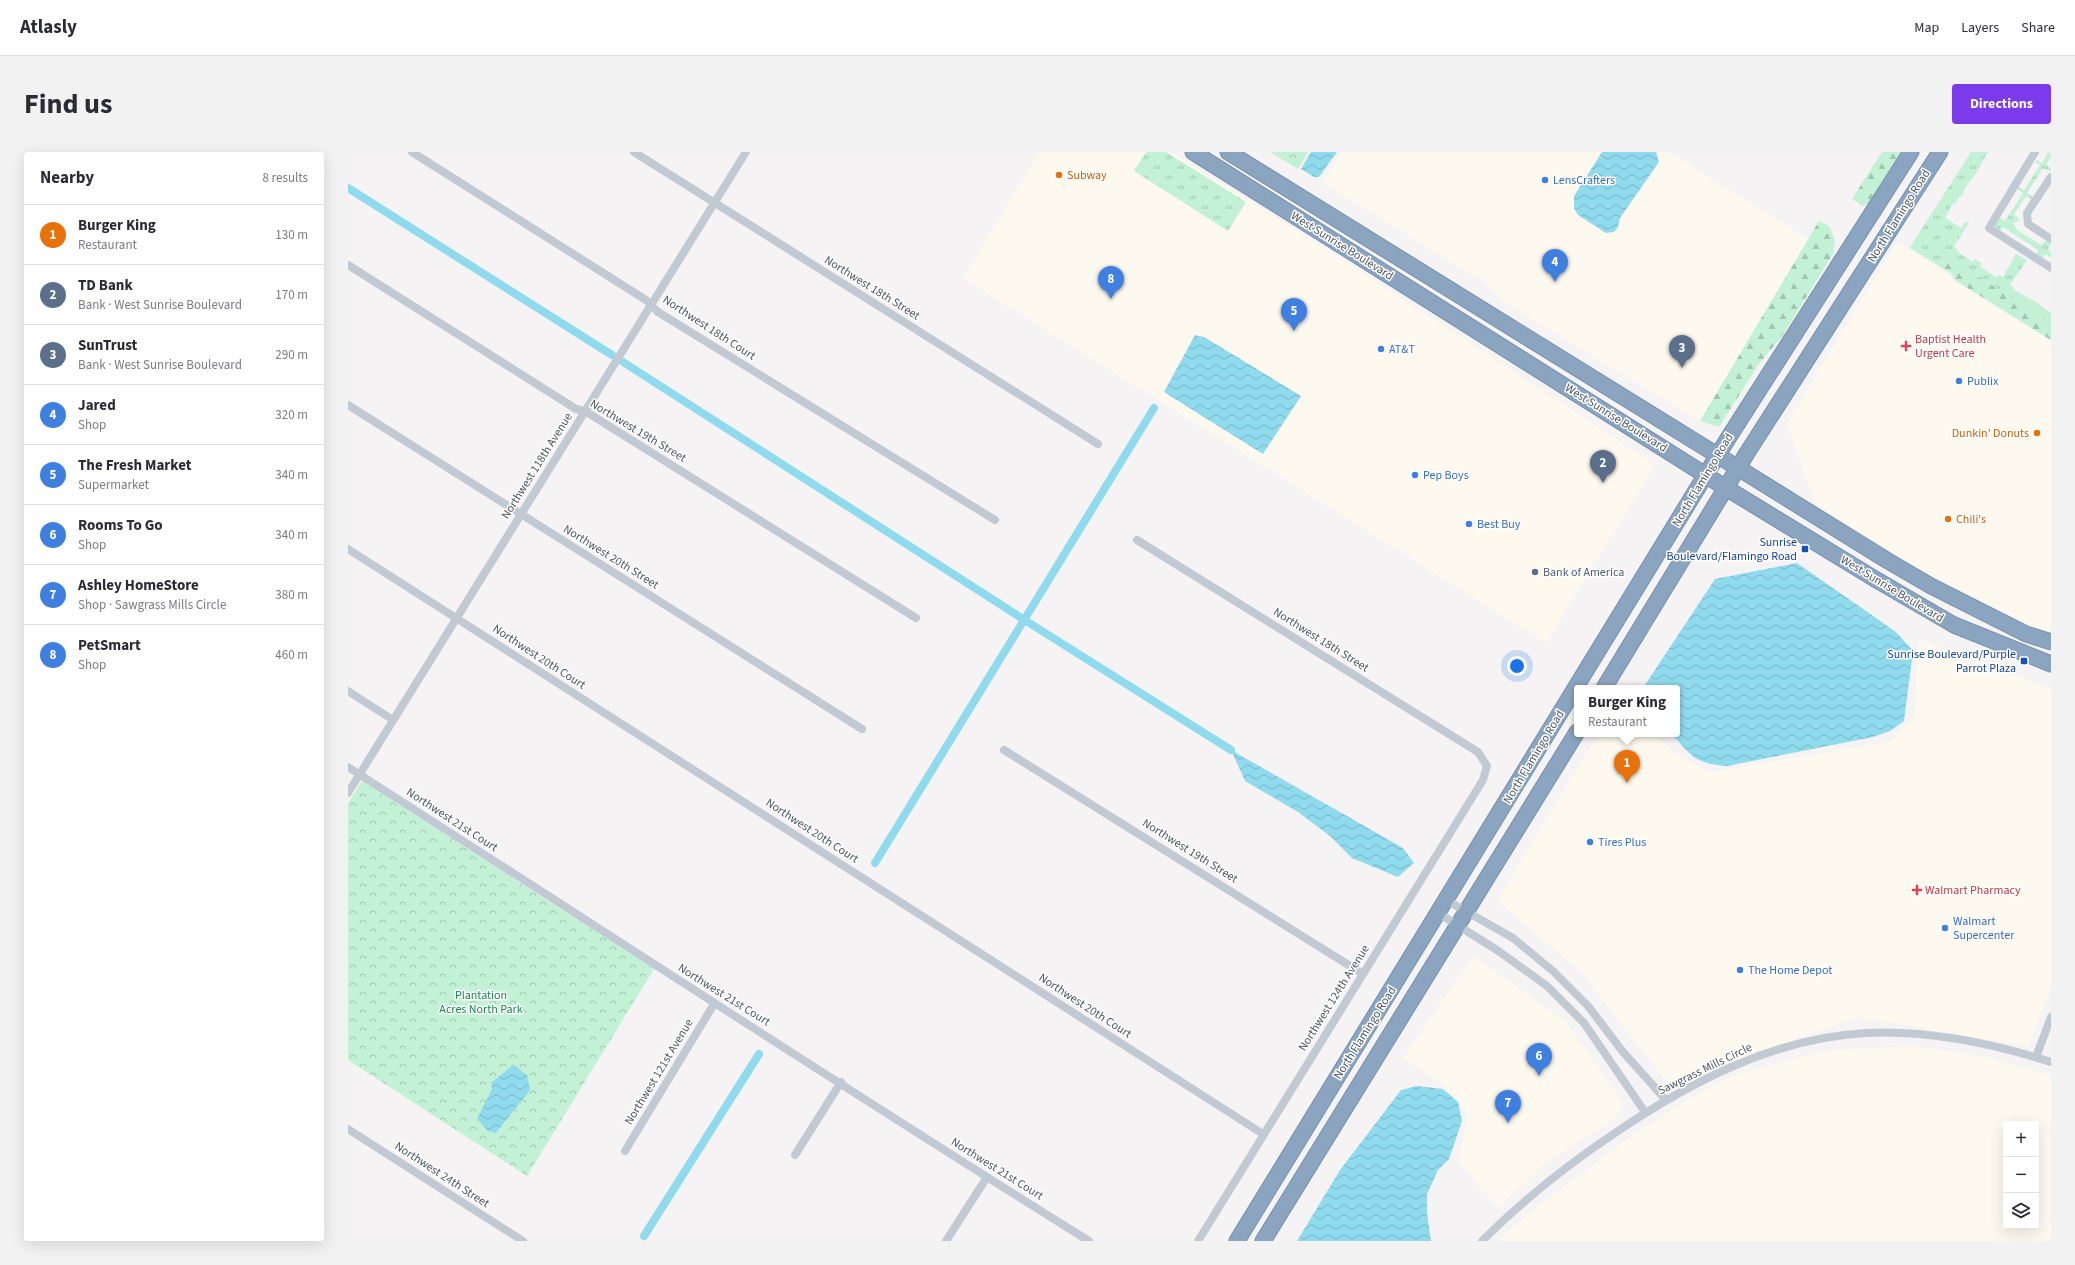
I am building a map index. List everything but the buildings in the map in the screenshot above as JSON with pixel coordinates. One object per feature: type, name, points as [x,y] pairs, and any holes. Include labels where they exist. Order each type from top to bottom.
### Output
[{"type":"highway","name":"West Sunrise Boulevard","points":[[1193,152],[1726,488],[1954,625],[2051,664]]},
{"type":"highway","name":"West Sunrise Boulevard","points":[[1228,152],[1718,456],[1931,586],[2026,634],[2051,642]]},
{"type":"highway","name":"North Flamingo Road","points":[[1578,685],[1706,475],[1911,152]]},
{"type":"highway","name":"North Flamingo Road","points":[[1606,685],[1738,468],[1940,152]]},
{"type":"highway","name":"North Flamingo Road","points":[[1237,1241],[1574,691]]},
{"type":"highway","name":"North Flamingo Road","points":[[1263,1241],[1574,737]]},
{"type":"street","name":"Northwest 18th Court","points":[[412,152],[646,300],[658,312],[995,520]]},
{"type":"street","name":"Northwest 18th Street","points":[[634,152],[1098,444]]},
{"type":"street","name":"Northwest 118th Avenue","points":[[348,793],[746,152]]},
{"type":"street","points":[[2036,152],[1989,228],[2051,268]]},
{"type":"street","points":[[2051,176],[2027,213],[2028,224],[2051,239]]},
{"type":"street","name":"Northwest 19th Street","points":[[348,265],[576,409],[585,411],[916,618]]},
{"type":"street","name":"Northwest 20th Street","points":[[348,404],[862,729]]},
{"type":"street","name":"Northwest 18th Street","points":[[1137,540],[1478,752],[1487,766]]},
{"type":"street","name":"Northwest 20th Court","points":[[348,549],[1263,1134]]},
{"type":"street","points":[[348,691],[393,720]]},
{"type":"street","name":"Northwest 19th Street","points":[[1004,750],[1363,974]]},
{"type":"street","name":"Northwest 124th Avenue","points":[[1198,1241],[1483,780],[1487,766]]},
{"type":"street","name":"Northwest 21st Court","points":[[348,767],[714,1004],[841,1082],[1089,1241]]},
{"type":"street","points":[[1446,900],[1513,938],[1554,972],[1588,1006],[1623,1052],[1666,1100]]},
{"type":"street","points":[[1438,913],[1497,950],[1547,986],[1584,1023],[1645,1112]]},
{"type":"street","name":"Northwest 121st Avenue","points":[[625,1151],[714,1004]]},
{"type":"street","points":[[2036,1057],[2051,1017]]},
{"type":"street","name":"Sawgrass Mills Circle","points":[[1482,1241],[1553,1176],[1645,1112],[1744,1060],[1790,1046],[1840,1036],[1898,1033],[1930,1035],[1976,1042],[2051,1062]]},
{"type":"street","points":[[795,1154],[841,1082]]},
{"type":"street","name":"Northwest 24th Street","points":[[348,1129],[522,1241]]},
{"type":"street","points":[[946,1241],[987,1177]]},
{"type":"shaded area","points":[[1040,152],[1171,152],[1345,261],[1655,465],[1546,643],[963,278]]},
{"type":"shaded area","points":[[1342,152],[1668,152],[1833,254],[1783,335],[1759,364],[1719,427],[1700,421],[1504,302],[1484,282],[1323,183]]},
{"type":"shaded area","points":[[1897,241],[1946,273],[1952,280],[2051,342],[2051,631],[2030,625],[1938,581],[1815,504],[1787,424]]},
{"type":"shaded area","points":[[1919,639],[2051,689],[2051,987],[2028,1046],[1857,1017],[1669,1085],[1581,972],[1497,901],[1596,737],[1658,737],[1678,755],[1711,772],[1891,741],[1914,716]]},
{"type":"shaded area","points":[[1473,956],[1566,1022],[1624,1104],[1616,1118],[1547,1162],[1498,1208],[1458,1162],[1468,1116],[1464,1109],[1458,1100],[1439,1082],[1403,1058]]},
{"type":"shaded area","points":[[1913,1046],[1981,1056],[2051,1075],[2051,1241],[1498,1241],[1530,1212],[1633,1135],[1689,1099],[1733,1076],[1784,1061],[1833,1050]]},
{"type":"green space","points":[[1146,152],[1166,152],[1246,202],[1228,231],[1134,171]]},
{"type":"green space","points":[[1270,152],[1308,152],[1298,169]]},
{"type":"green space","points":[[1882,152],[1901,152],[1868,204],[1863,206],[1852,199]]},
{"type":"green space","points":[[1971,152],[1988,152],[1980,165],[1981,166],[1963,191],[1962,196],[1960,195],[1955,204],[1953,203],[1945,218],[1961,228],[1965,222],[1969,223],[1954,246],[1957,249],[1956,251],[1973,262],[1975,259],[1982,264],[1980,267],[1997,277],[1999,275],[2003,277],[2016,254],[2027,260],[2010,285],[2014,288],[2013,289],[2041,305],[2040,306],[2051,313],[2051,322],[1950,259],[1946,266],[1912,244]]},
{"type":"green space","points":[[2048,152],[2051,152],[2051,157],[2046,165],[2051,168],[2051,170],[2049,171],[2043,168],[2027,193],[2033,197],[2031,199],[2026,196],[2014,214],[2020,220],[2013,223],[2017,230],[2041,245],[2046,240],[2051,244],[2048,250],[2051,252],[2051,258],[2046,254],[2042,259],[2036,255],[2038,250],[2003,227],[2000,231],[1995,226],[1999,217],[2005,221],[2023,193],[2017,189],[2018,187],[2024,190],[2040,165],[2035,162],[2037,160],[2042,163]]},
{"type":"green space","points":[[1819,221],[1829,226],[1835,240],[1833,254],[1783,335],[1759,364],[1719,427],[1700,421]]},
{"type":"green space","points":[[1912,244],[1945,265],[1950,259],[2051,322],[2051,340],[1955,280],[1952,274],[1910,248]]},
{"type":"green space","name":"Plantation Acres North Park","points":[[362,781],[654,969],[527,1176],[348,1060],[348,803]]},
{"type":"water","points":[[1311,152],[1337,152],[1319,177],[1314,177],[1301,169]]},
{"type":"water","points":[[1602,152],[1656,152],[1659,162],[1620,218],[1618,227],[1614,232],[1606,233],[1578,215],[1574,208],[1574,196]]},
{"type":"water","points":[[1195,335],[1204,337],[1301,396],[1263,454],[1164,392]]},
{"type":"water","points":[[1797,563],[1896,632],[1913,651],[1904,721],[1890,731],[1873,737],[1727,766],[1708,763],[1695,758],[1675,737],[1680,737],[1680,685],[1645,685],[1715,579]]},
{"type":"water","points":[[1231,750],[1403,848],[1414,863],[1398,877],[1352,858],[1330,836],[1298,812],[1245,781]]},
{"type":"water","points":[[513,1065],[527,1075],[530,1090],[496,1133],[488,1131],[477,1119],[492,1089],[491,1083]]},
{"type":"water","points":[[1417,1086],[1443,1089],[1458,1102],[1462,1121],[1449,1159],[1438,1170],[1427,1194],[1427,1213],[1431,1241],[1297,1241],[1340,1170],[1401,1090]]},
{"type":"waterway","points":[[348,188],[612,355]]},
{"type":"waterway","points":[[623,362],[1023,619],[1231,750]]},
{"type":"waterway","points":[[875,863],[1154,408]]},
{"type":"waterway","points":[[644,1236],[759,1054]]},
{"type":"place","name":"Subway","points":[[1059,175]]},
{"type":"place","name":"LensCrafters","points":[[1545,180]]},
{"type":"place","name":"Jared","points":[[1555,282]]},
{"type":"place","name":"PetSmart","points":[[1111,299]]},
{"type":"place","name":"The Fresh Market","points":[[1294,331]]},
{"type":"place","name":"Baptist Health Urgent Care","points":[[1906,346]]},
{"type":"place","name":"AT&T","points":[[1381,349]]},
{"type":"place","name":"SunTrust","points":[[1682,368]]},
{"type":"place","name":"Publix","points":[[1959,381]]},
{"type":"place","name":"Dunkin' Donuts","points":[[2037,433]]},
{"type":"place","name":"Pep Boys","points":[[1415,475]]},
{"type":"place","name":"TD Bank","points":[[1603,483]]},
{"type":"place","name":"Chili's","points":[[1948,519]]},
{"type":"place","name":"Best Buy","points":[[1469,524]]},
{"type":"place","name":"Sunrise Boulevard/Flamingo Road","points":[[1805,549]]},
{"type":"place","name":"Bank of America","points":[[1535,572]]},
{"type":"place","name":"Sunrise Boulevard/Purple Parrot Plaza","points":[[2024,661]]},
{"type":"place","name":"Burger King","points":[[1627,783]]},
{"type":"place","name":"Tires Plus","points":[[1590,842]]},
{"type":"place","name":"Walmart Pharmacy","points":[[1917,890]]},
{"type":"place","name":"Walmart Supercenter","points":[[1945,928]]},
{"type":"place","name":"The Home Depot","points":[[1740,970]]},
{"type":"place","name":"Rooms To Go","points":[[1539,1076]]},
{"type":"place","name":"Ashley HomeStore","points":[[1508,1123]]}]
